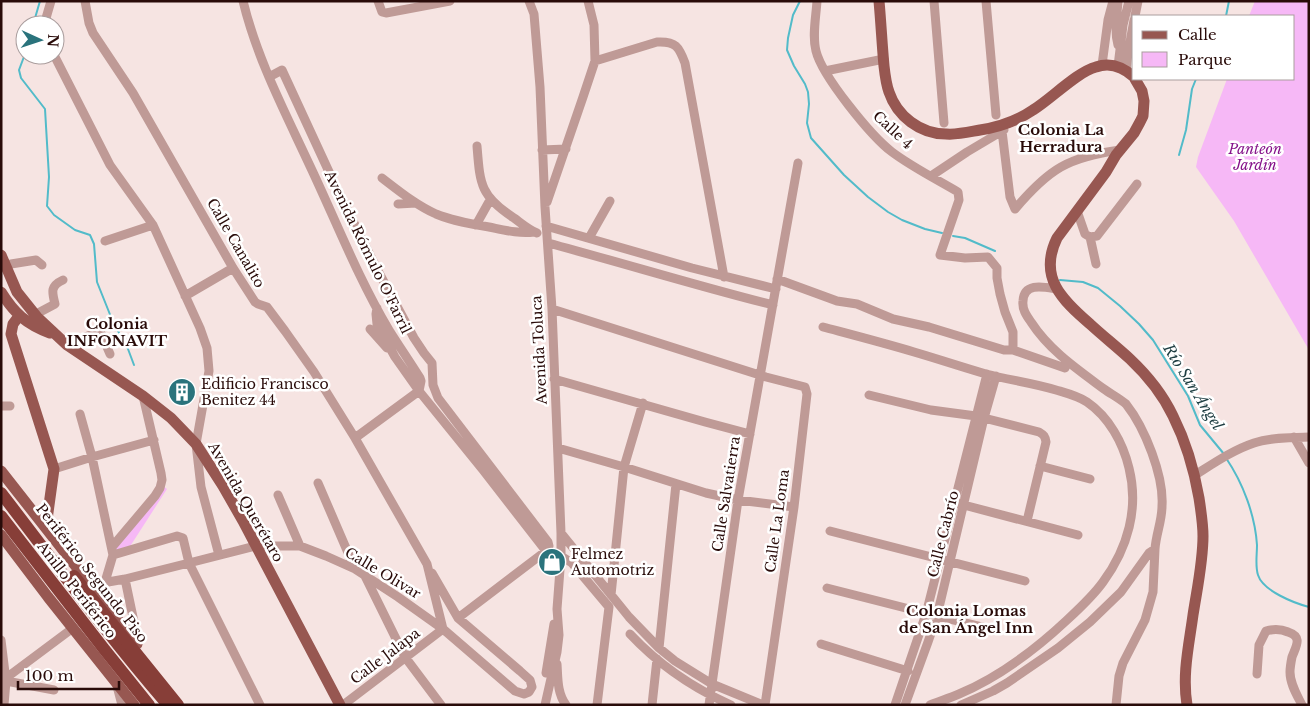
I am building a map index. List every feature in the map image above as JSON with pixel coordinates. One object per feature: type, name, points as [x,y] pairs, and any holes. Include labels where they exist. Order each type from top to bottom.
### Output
[{"type":"highway","name":"Periférico Segundo Piso","points":[[1,482],[178,705]]},
{"type":"highway","name":"Anillo Periférico","points":[[1,493],[90,609],[168,705]]},
{"type":"highway","name":"Anillo Periférico","points":[[1,516],[149,705]]},
{"type":"highway","points":[[1,525],[141,705]]},
{"type":"highway","points":[[90,609],[117,619]]},
{"type":"main road","points":[[879,1],[887,86],[894,104],[903,116],[916,126],[928,131],[940,134],[958,134],[996,127],[1017,119],[1039,106],[1094,67],[1102,65],[1128,73]]},
{"type":"main road","points":[[1133,80],[1142,91],[1144,101],[1143,116],[1134,133],[1062,230],[1053,247],[1050,259],[1051,272],[1057,288],[1071,308],[1131,360],[1153,384],[1173,415],[1189,453],[1195,475],[1203,536],[1187,652],[1184,688],[1186,705]]},
{"type":"main road","name":"Avenida Querétaro","points":[[3,267],[17,292],[37,317],[56,335],[171,418],[196,444],[224,486],[341,705]]},
{"type":"main road","name":"Avenida Querétaro","points":[[1,292],[19,316],[40,329],[56,335]]},
{"type":"main road","points":[[19,316],[13,324],[11,334],[54,469],[46,527]]},
{"type":"main road","points":[[1,471],[184,705]]},
{"type":"main road","points":[[1,535],[134,705]]},
{"type":"street","points":[[47,15],[51,1]]},
{"type":"street","name":"Calle Canalito","points":[[85,1],[93,33],[133,93],[233,268],[254,302],[268,307],[314,372],[355,438],[458,618]]},
{"type":"street","name":"Avenida Rómulo O'Farril","points":[[243,1],[259,54],[269,77],[377,308],[420,378],[419,391],[546,551],[549,546],[548,542],[438,398],[433,385],[432,363],[404,321],[378,271],[336,187],[282,70],[269,77]]},
{"type":"street","points":[[378,1],[382,12],[386,13],[450,1]]},
{"type":"street","points":[[529,1],[534,14],[545,207]]},
{"type":"street","name":"Avenida Toluca","points":[[545,705],[559,635],[557,609],[561,533],[552,309],[545,207],[594,61],[594,25],[588,1]]},
{"type":"street","name":"Calle 4","points":[[818,1],[814,31],[815,50],[825,71],[838,91],[880,141],[896,154],[958,192],[960,200],[940,255],[965,258],[988,257],[997,268],[1000,294],[1013,332],[1008,350]]},
{"type":"street","points":[[934,1],[944,123]]},
{"type":"street","points":[[986,1],[996,114]]},
{"type":"street","points":[[1102,65],[1108,20],[1113,1]]},
{"type":"street","points":[[1118,1],[1116,35],[1128,73]]},
{"type":"street","points":[[1120,50],[1123,25],[1129,1]]},
{"type":"street","points":[[1135,15],[1138,1]]},
{"type":"street","points":[[1128,73],[1129,46],[1132,30]]},
{"type":"street","points":[[594,61],[657,42],[667,41],[680,49],[685,63],[724,276]]},
{"type":"street","points":[[825,71],[884,59]]},
{"type":"street","points":[[59,65],[110,165],[153,225],[200,328],[207,348],[209,370],[196,444],[201,487],[219,555]]},
{"type":"street","points":[[931,176],[1010,127],[1017,119]]},
{"type":"street","points":[[1002,131],[1010,197],[1015,210],[1038,183],[1060,167],[1090,155],[1120,150]]},
{"type":"street","points":[[477,146],[480,179],[486,194],[490,200],[507,214],[534,232]]},
{"type":"street","points":[[542,150],[566,149]]},
{"type":"street","name":"Calle Salvatierra","points":[[709,700],[738,500],[798,163]]},
{"type":"street","points":[[382,178],[416,203],[437,214],[476,225],[517,233],[534,232],[547,235],[605,258],[710,289],[773,305]]},
{"type":"street","points":[[1077,211],[1085,234],[1090,237],[1097,236],[1137,184]]},
{"type":"street","points":[[476,225],[490,200]]},
{"type":"street","points":[[589,238],[610,201]]},
{"type":"street","points":[[398,204],[416,203]]},
{"type":"street","points":[[105,241],[153,225]]},
{"type":"street","points":[[547,235],[589,238],[724,276],[776,284],[837,301],[857,304],[893,319],[936,328],[1065,368]]},
{"type":"street","points":[[1090,237],[1096,264]]},
{"type":"street","points":[[3,267],[36,260],[42,265]]},
{"type":"street","points":[[185,296],[233,268]]},
{"type":"street","points":[[37,317],[40,312],[55,304],[53,288],[56,283],[63,280]]},
{"type":"street","points":[[1057,288],[1032,287],[1027,290],[1023,300],[1024,312],[1041,337],[1059,354],[1121,400],[1130,409],[1148,441],[1157,465],[1163,504],[1154,549],[1153,592],[1144,620],[1118,676],[1116,705]]},
{"type":"street","points":[[377,308],[378,324],[395,357]]},
{"type":"street","points":[[552,309],[760,374]]},
{"type":"street","points":[[389,330],[404,321]]},
{"type":"street","points":[[823,327],[992,375],[1068,393],[1086,402],[1102,415],[1116,435],[1126,455],[1132,480],[1132,516],[1119,556],[1102,583],[1082,606],[1048,638],[1005,669],[959,694],[930,705]]},
{"type":"street","points":[[355,438],[419,391],[395,357],[370,329]]},
{"type":"street","points":[[68,345],[100,332],[110,354]]},
{"type":"street","name":"Calle La Loma","points":[[760,374],[805,387],[807,390],[794,508],[764,705]]},
{"type":"street","name":"Calle Cabrío","points":[[905,705],[937,616],[946,561],[980,417],[992,375]]},
{"type":"street","points":[[554,379],[750,434]]},
{"type":"street","points":[[868,394],[931,410],[980,417],[1039,432],[1046,437],[1027,521]]},
{"type":"street","points":[[105,582],[113,551],[155,496],[162,480],[142,396]]},
{"type":"street","points":[[611,595],[624,466],[642,403]]},
{"type":"street","points":[[80,414],[92,457],[113,551]]},
{"type":"street","points":[[1294,437],[1309,463]]},
{"type":"street","points":[[1195,475],[1255,442],[1309,437]]},
{"type":"street","points":[[54,469],[154,440]]},
{"type":"street","points":[[558,448],[624,466],[706,493],[738,500],[794,508]]},
{"type":"street","points":[[1040,466],[1090,479]]},
{"type":"street","points":[[318,483],[355,569]]},
{"type":"street","points":[[659,648],[676,484]]},
{"type":"street","points":[[278,495],[300,546]]},
{"type":"street","points":[[960,504],[1078,535]]},
{"type":"street","points":[[830,531],[1025,581]]},
{"type":"street","points":[[561,533],[628,617],[659,648],[675,661],[712,684],[764,705]]},
{"type":"street","points":[[113,551],[177,536],[183,538],[190,564],[260,705]]},
{"type":"street","name":"Calle Olivar","points":[[91,585],[190,564],[255,546],[300,546],[355,569],[443,629],[515,691],[524,694],[529,692],[532,687],[530,680],[458,618]]},
{"type":"street","points":[[961,705],[993,691],[1058,648],[1090,622],[1121,592],[1149,553],[1154,549]]},
{"type":"street","points":[[458,618],[546,551],[561,556],[572,563],[609,606],[597,705]]},
{"type":"street","name":"Calle Cabrío","points":[[895,705],[946,561]]},
{"type":"street","name":"Calle Canalito","points":[[427,564],[443,629]]},
{"type":"street","points":[[365,576],[405,657],[441,705]]},
{"type":"street","points":[[125,578],[134,622],[134,640]]},
{"type":"street","points":[[827,588],[991,629]]},
{"type":"street","points":[[540,705],[557,609]]},
{"type":"street","points":[[6,679],[73,628]]},
{"type":"street","name":"Calle Jalapa","points":[[341,705],[443,629]]},
{"type":"street","points":[[1257,674],[1259,645],[1266,631],[1271,629],[1291,632],[1298,642],[1292,659],[1290,674],[1292,686],[1302,705]]},
{"type":"street","points":[[630,634],[644,649],[709,700],[731,705]]},
{"type":"street","points":[[1,640],[6,679],[4,705]]},
{"type":"street","points":[[821,644],[908,671]]},
{"type":"street","points":[[557,652],[558,689],[561,700],[566,705]]},
{"type":"street","points":[[652,705],[657,659]]},
{"type":"street","points":[[6,679],[54,690]]},
{"type":"street","points":[[117,684],[122,705]]},
{"type":"green space","name":"Panteón Jardín","points":[[1255,1],[1309,1],[1309,350],[1234,221],[1196,167],[1227,80],[1295,80],[1295,15],[1249,15]]},
{"type":"green space","points":[[158,482],[167,489],[129,548],[108,552],[154,491]]},
{"type":"waterway","points":[[36,15],[40,1]]},
{"type":"waterway","points":[[800,1],[793,15],[787,50],[808,92],[807,123],[811,138],[844,175],[888,212],[925,229],[942,233]]},
{"type":"waterway","points":[[1226,15],[1229,1]]},
{"type":"waterway","points":[[21,65],[19,70],[21,78],[45,109],[49,177],[47,206],[54,215],[75,230],[90,235],[94,244],[97,282],[113,322],[128,349],[134,365]]},
{"type":"waterway","points":[[1179,155],[1186,130],[1192,89],[1196,80]]},
{"type":"waterway","points":[[953,236],[965,238],[995,251]]},
{"type":"waterway","name":"Río San Ángel","points":[[1060,280],[1083,282],[1098,288],[1139,324],[1153,340],[1188,396],[1200,425],[1224,454]]},
{"type":"waterway","name":"Río San Ángel","points":[[1226,458],[1238,478],[1251,511],[1256,534],[1257,572],[1261,581],[1280,596],[1309,607]]},
{"type":"place","name":"Edificio Francisco Benitez 44","points":[[182,392]]},
{"type":"place","name":"Felmez Automotriz","points":[[552,562]]},
{"type":"district","name":"Colonia La Herradura","points":[[1061,138]]},
{"type":"district","name":"Colonia INFONAVIT","points":[[117,332]]},
{"type":"district","name":"Colonia Lomas de San Ángel Inn","points":[[966,620]]}]
